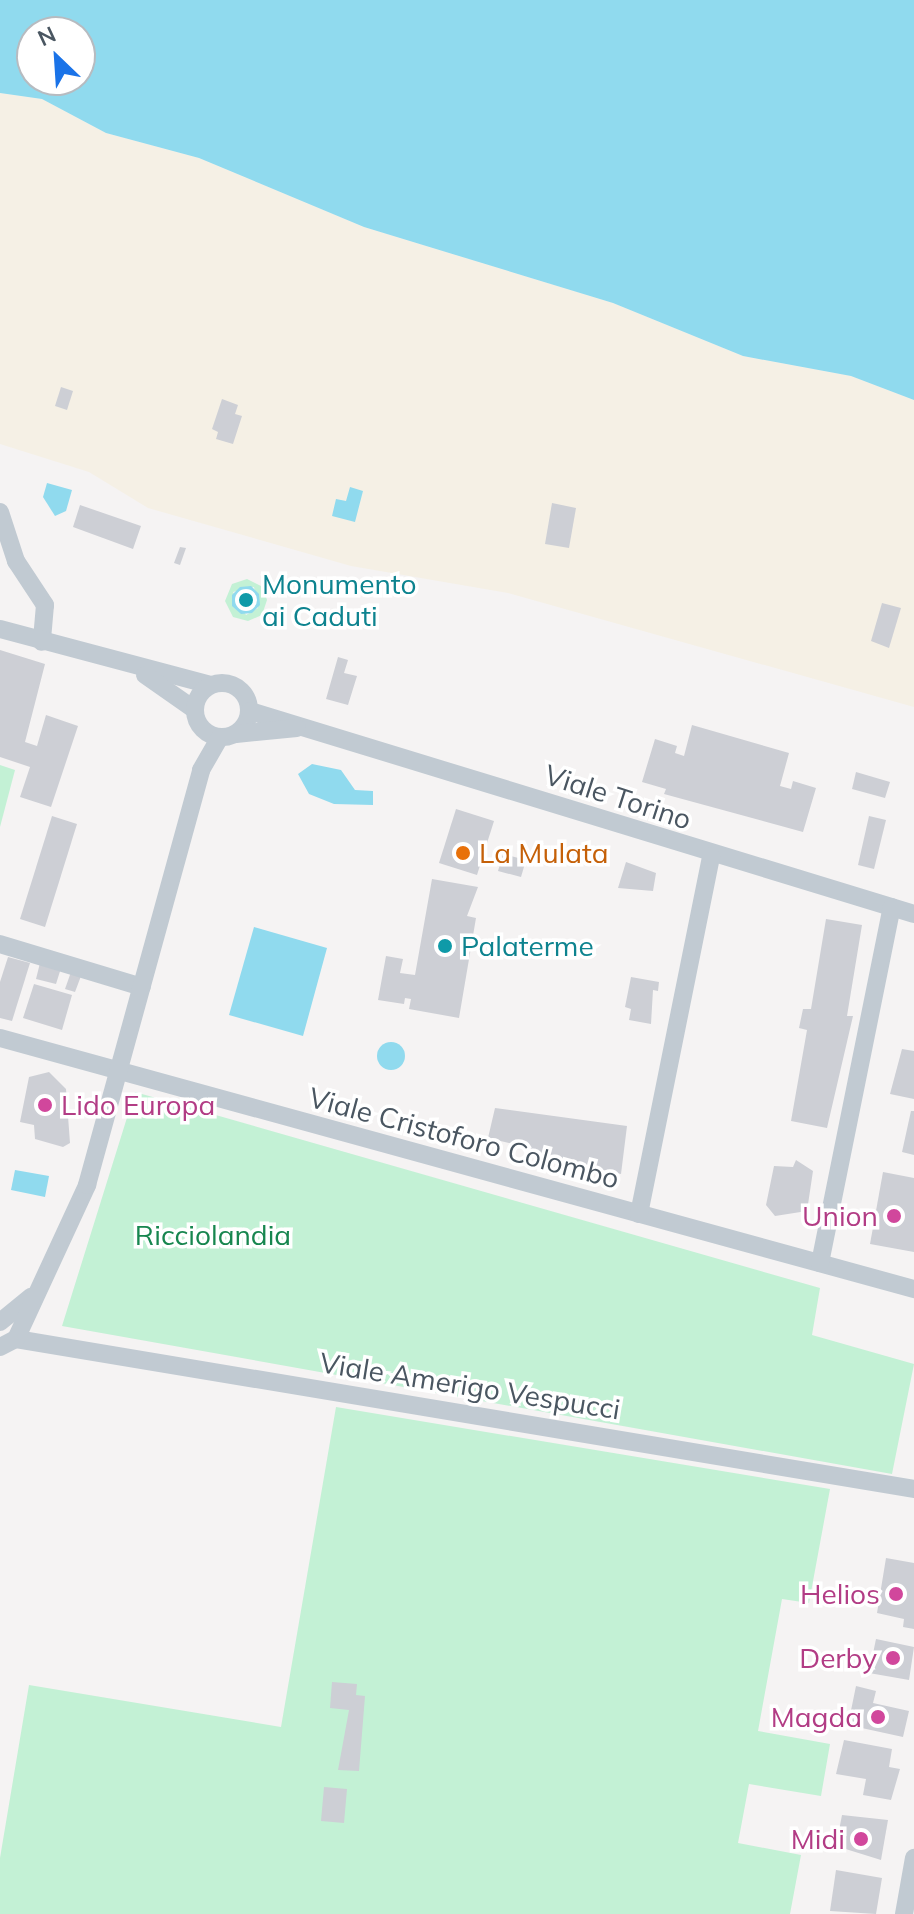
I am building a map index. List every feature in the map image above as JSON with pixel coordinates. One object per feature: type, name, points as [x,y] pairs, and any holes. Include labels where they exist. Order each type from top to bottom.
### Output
[{"type":"street","points":[[0,512],[16,561],[45,605],[42,642]]},
{"type":"street","points":[[0,548],[16,561]]},
{"type":"street","points":[[0,629],[134,669],[210,685],[234,685],[247,699],[250,711],[201,770]]},
{"type":"street","points":[[134,669],[197,717],[228,735]]},
{"type":"street","points":[[8,1343],[39,1289],[87,1185],[201,770],[197,717],[201,693],[210,685]]},
{"type":"street","name":"Viale Torino","points":[[250,711],[711,856],[914,914]]},
{"type":"street","name":"Viale Torino","points":[[228,735],[308,727]]},
{"type":"street","points":[[639,1214],[711,856]]},
{"type":"street","points":[[820,1263],[892,907]]},
{"type":"street","points":[[0,944],[142,987]]},
{"type":"street","name":"Viale Cristoforo Colombo","points":[[0,1038],[118,1073],[914,1289]]},
{"type":"street","points":[[0,1322],[39,1289]]},
{"type":"street","name":"Viale Amerigo Vespucci","points":[[8,1343],[914,1489]]},
{"type":"street","points":[[904,1914],[914,1858]]},
{"type":"green space","points":[[247,579],[263,587],[267,600],[262,615],[248,621],[233,617],[225,601],[232,584]],"holes":[[[254,587],[258,608],[246,615],[233,592]]]},
{"type":"green space","points":[[0,765],[15,770],[0,827]]},
{"type":"green space","name":"Ricciolandia","points":[[135,1092],[820,1288],[812,1335],[914,1364],[892,1474],[62,1326]]},
{"type":"green space","points":[[336,1407],[830,1489],[809,1603],[782,1599],[758,1731],[830,1744],[821,1796],[749,1784],[738,1843],[801,1855],[790,1914],[0,1914],[0,1858],[29,1685],[281,1727]]},
{"type":"sand","points":[[0,93],[42,99],[106,133],[199,158],[364,227],[613,303],[743,356],[851,376],[914,400],[914,707],[508,593],[351,566],[148,508],[89,472],[0,444]]},
{"type":"water","points":[[0,0],[914,0],[914,400],[851,376],[743,356],[613,303],[364,227],[199,158],[106,133],[42,99],[21,96],[96,96],[96,16],[16,16],[16,95],[0,93]]},
{"type":"water","points":[[47,483],[72,490],[66,511],[55,516],[43,497]]},
{"type":"water","points":[[350,487],[363,491],[355,522],[332,516],[336,499],[346,501]]},
{"type":"water","points":[[251,586],[259,594],[260,605],[252,613],[241,614],[232,606],[232,595],[240,587]]},
{"type":"water","points":[[312,764],[341,770],[355,790],[373,791],[373,805],[334,804],[309,794],[298,774]]},
{"type":"water","points":[[254,927],[327,948],[303,1036],[229,1015]]},
{"type":"water","points":[[391,1042],[401,1046],[405,1056],[401,1066],[391,1070],[381,1066],[377,1056],[381,1046]]},
{"type":"water","points":[[15,1170],[49,1176],[45,1197],[11,1190]]},
{"type":"building","points":[[61,387],[73,391],[67,410],[55,406]]},
{"type":"building","points":[[222,399],[238,405],[235,414],[242,416],[233,444],[216,439],[218,432],[212,429]]},
{"type":"building","points":[[552,503],[576,508],[569,548],[545,544]]},
{"type":"building","points":[[80,505],[141,526],[133,549],[73,527]]},
{"type":"building","points":[[180,547],[186,548],[180,565],[174,563]]},
{"type":"building","points":[[882,603],[901,608],[889,648],[871,641]]},
{"type":"building","points":[[0,650],[45,664],[25,742],[37,746],[46,715],[78,726],[51,807],[20,797],[30,767],[0,757]]},
{"type":"building","points":[[338,657],[348,660],[344,673],[357,676],[348,705],[326,699]]},
{"type":"building","points":[[692,725],[789,753],[780,786],[791,789],[793,781],[816,788],[803,832],[664,794],[666,789],[642,782],[655,739],[677,746],[675,753],[684,756]]},
{"type":"building","points":[[856,772],[890,782],[885,798],[852,789]]},
{"type":"building","name":"La Mulata","points":[[456,809],[494,821],[477,875],[439,863]]},
{"type":"building","points":[[52,816],[77,824],[45,927],[20,919]]},
{"type":"building","points":[[869,816],[886,820],[874,869],[858,865]]},
{"type":"building","points":[[503,854],[526,860],[521,877],[498,871]]},
{"type":"building","points":[[626,862],[656,873],[653,891],[618,888]]},
{"type":"building","name":"Palaterme","points":[[432,879],[478,887],[467,916],[476,918],[459,1018],[409,1009],[411,999],[405,998],[404,1004],[378,1000],[386,956],[403,959],[400,973],[415,975]]},
{"type":"building","points":[[826,919],[862,925],[847,1016],[853,1016],[827,1128],[791,1121],[807,1030],[799,1028],[803,1009],[811,1009]]},
{"type":"building","points":[[8,957],[30,963],[12,1021],[0,1018],[0,982]]},
{"type":"building","points":[[40,963],[61,968],[56,984],[36,979]]},
{"type":"building","points":[[71,972],[81,976],[75,992],[65,989]]},
{"type":"building","points":[[631,977],[659,982],[658,991],[653,990],[651,1024],[629,1020],[631,1009],[625,1007]]},
{"type":"building","points":[[34,984],[72,995],[62,1030],[23,1018]]},
{"type":"building","points":[[902,1049],[914,1051],[914,1099],[890,1094]]},
{"type":"building","name":"Lido Europa","points":[[49,1072],[66,1089],[70,1143],[63,1147],[35,1139],[34,1125],[20,1122],[29,1077]]},
{"type":"building","points":[[495,1108],[627,1126],[621,1174],[529,1153],[530,1148],[488,1138]]},
{"type":"building","points":[[911,1111],[914,1111],[914,1155],[902,1152]]},
{"type":"building","points":[[796,1160],[813,1171],[807,1211],[775,1216],[766,1205],[774,1166],[793,1167]]},
{"type":"building","name":"Union","points":[[883,1172],[914,1178],[914,1252],[870,1244]]},
{"type":"building","name":"Helios","points":[[886,1558],[914,1563],[914,1629],[903,1627],[904,1619],[877,1613]]},
{"type":"building","name":"Derby","points":[[876,1639],[914,1647],[909,1680],[869,1673]]},
{"type":"building","points":[[332,1682],[357,1684],[356,1695],[365,1696],[359,1771],[338,1770],[349,1710],[330,1708]]},
{"type":"building","name":"Magda","points":[[856,1686],[876,1691],[873,1703],[909,1711],[903,1737],[848,1725]]},
{"type":"building","points":[[844,1740],[892,1749],[889,1767],[900,1769],[891,1800],[863,1795],[866,1779],[836,1774]]},
{"type":"building","points":[[324,1787],[347,1789],[344,1823],[321,1821]]},
{"type":"building","name":"Midi","points":[[842,1815],[888,1820],[881,1860],[836,1846]]},
{"type":"building","points":[[836,1870],[882,1878],[876,1914],[830,1911]]},
{"type":"place","name":"Monumento ai Caduti","points":[[246,600]]},
{"type":"place","name":"La Mulata","points":[[463,853]]},
{"type":"place","name":"Palaterme","points":[[445,946]]},
{"type":"place","name":"Lido Europa","points":[[45,1105]]},
{"type":"place","name":"Union","points":[[894,1216]]},
{"type":"place","name":"Helios","points":[[896,1594]]},
{"type":"place","name":"Derby","points":[[893,1658]]},
{"type":"place","name":"Magda","points":[[878,1717]]},
{"type":"place","name":"Midi","points":[[861,1839]]}]
